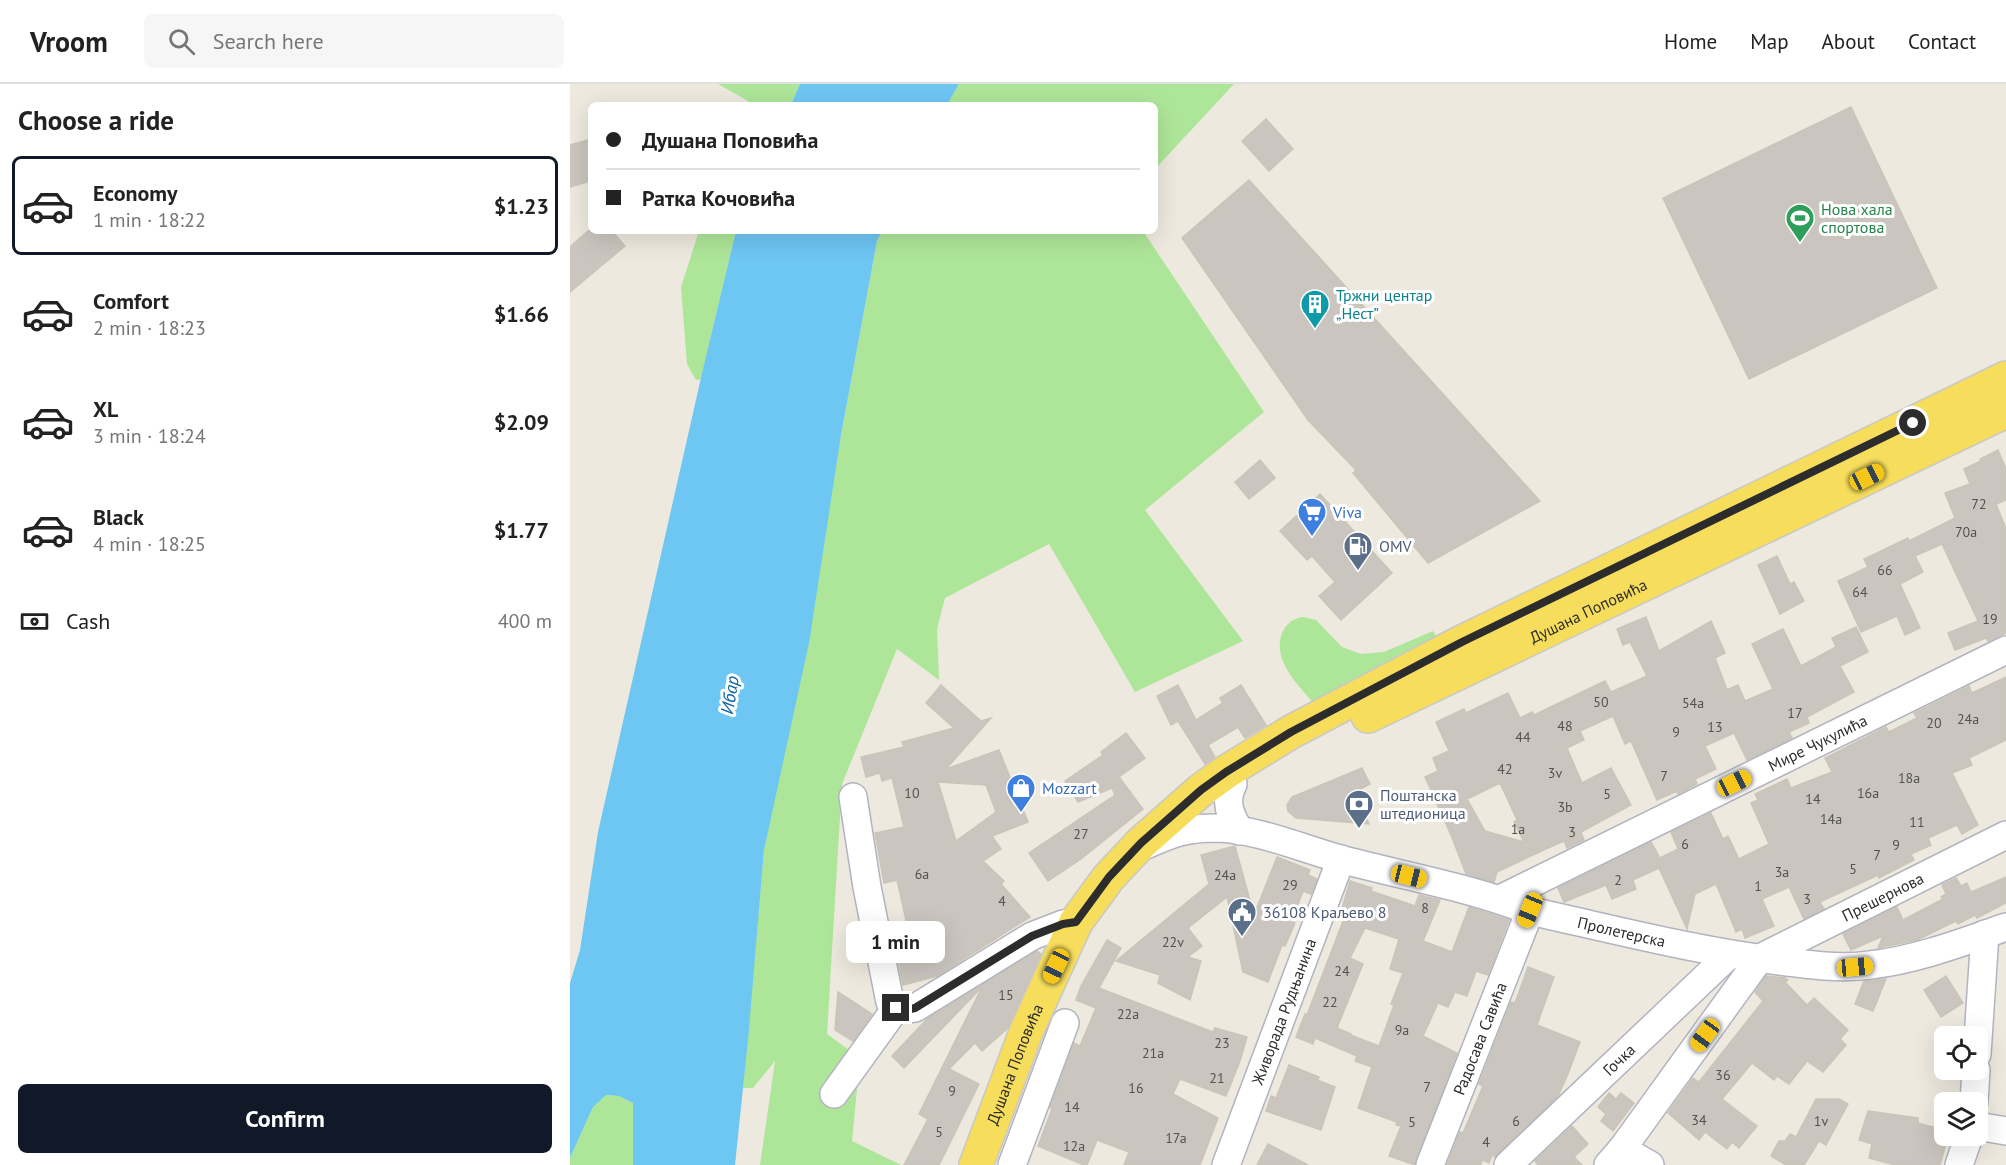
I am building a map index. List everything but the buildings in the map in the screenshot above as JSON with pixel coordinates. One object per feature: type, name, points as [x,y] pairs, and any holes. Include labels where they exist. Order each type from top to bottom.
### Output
[{"type":"main road","name":"Душана Поповића","points":[[976,1158],[1026,1032],[1076,922],[1109,877],[1134,850],[1201,790],[1291,732],[1420,664],[2006,378]]},
{"type":"main road","name":"Душана Поповића","points":[[1174,815],[1332,733],[2006,411]]},
{"type":"street","name":"Мире Чукулића","points":[[1500,899],[2006,650]]},
{"type":"street","points":[[1233,784],[1228,795],[1228,804],[1231,816],[1240,831]]},
{"type":"street","points":[[853,797],[885,979],[890,1002],[896,1008],[906,1010],[915,1008],[1032,936],[1056,926],[1076,922]]},
{"type":"street","name":"Пролетерска","points":[[1134,850],[1184,830],[1217,828],[1240,831],[1500,899],[1530,910],[1730,954],[1832,966],[1873,965],[1928,952],[1995,930]]},
{"type":"street","name":"Прешернова","points":[[1760,958],[2006,834]]},
{"type":"street","name":"Живорада Рудњанина","points":[[1226,1165],[1341,859]]},
{"type":"street","name":"Радосава Савића","points":[[1430,1165],[1530,910]]},
{"type":"street","points":[[1981,1026],[1995,930]]},
{"type":"street","name":"Гочка","points":[[1508,1165],[1730,954]]},
{"type":"street","points":[[1650,1165],[1615,1157],[1760,958]]},
{"type":"street","points":[[834,1094],[896,1008]]},
{"type":"street","name":"Душана Поповића","points":[[1012,1165],[1065,1023]]},
{"type":"street","points":[[1988,1128],[2006,1131]]},
{"type":"street","points":[[1959,1165],[1966,1146]]},
{"type":"green space","points":[[718,84],[800,84],[792,102],[748,101]]},
{"type":"green space","points":[[959,84],[1234,84],[1158,166],[1158,102],[949,102]]},
{"type":"green space","points":[[698,234],[735,234],[701,379],[696,380],[687,364],[681,287]]},
{"type":"green space","points":[[880,234],[1145,234],[1264,412],[1145,510],[1243,641],[1135,692],[1049,544],[945,598],[937,629],[939,680],[897,649],[842,784],[827,1034],[860,1058],[852,1141],[901,1165],[760,1165],[775,1061],[753,1088],[743,1088],[764,850],[877,241]]},
{"type":"green space","points":[[1303,617],[1316,620],[1342,647],[1361,654],[1384,652],[1433,631],[1436,636],[1389,661],[1319,709],[1290,674],[1281,654],[1282,633],[1293,620]]},
{"type":"green space","points":[[605,1095],[619,1096],[633,1103],[633,1165],[570,1165],[570,1158],[593,1107]]},
{"type":"water","points":[[800,84],[959,84],[949,102],[792,102]]},
{"type":"water","name":"Ибар","points":[[735,234],[880,234],[877,241],[841,435],[809,643],[764,850],[735,1165],[633,1165],[633,1103],[619,1096],[606,1095],[593,1107],[570,1158],[570,983],[580,950],[598,832]]},
{"type":"place","name":"Нова хала спортова","points":[[1800,244]]},
{"type":"place","name":"Тржни центар „Нест”","points":[[1315,330]]},
{"type":"place","name":"Viva","points":[[1312,538]]},
{"type":"place","name":"OMV","points":[[1358,572]]},
{"type":"place","name":"Mozzart","points":[[1021,814]]},
{"type":"place","name":"Поштанска штедионица","points":[[1359,830]]},
{"type":"place","name":"36108 Краљево 8","points":[[1242,938]]},
{"type":"route","points":[[896,1008],[906,1010],[915,1008],[1032,936],[1050,928],[1076,922],[1109,877],[1141,843],[1201,790],[1291,732],[1462,642],[1913,423]]}]
